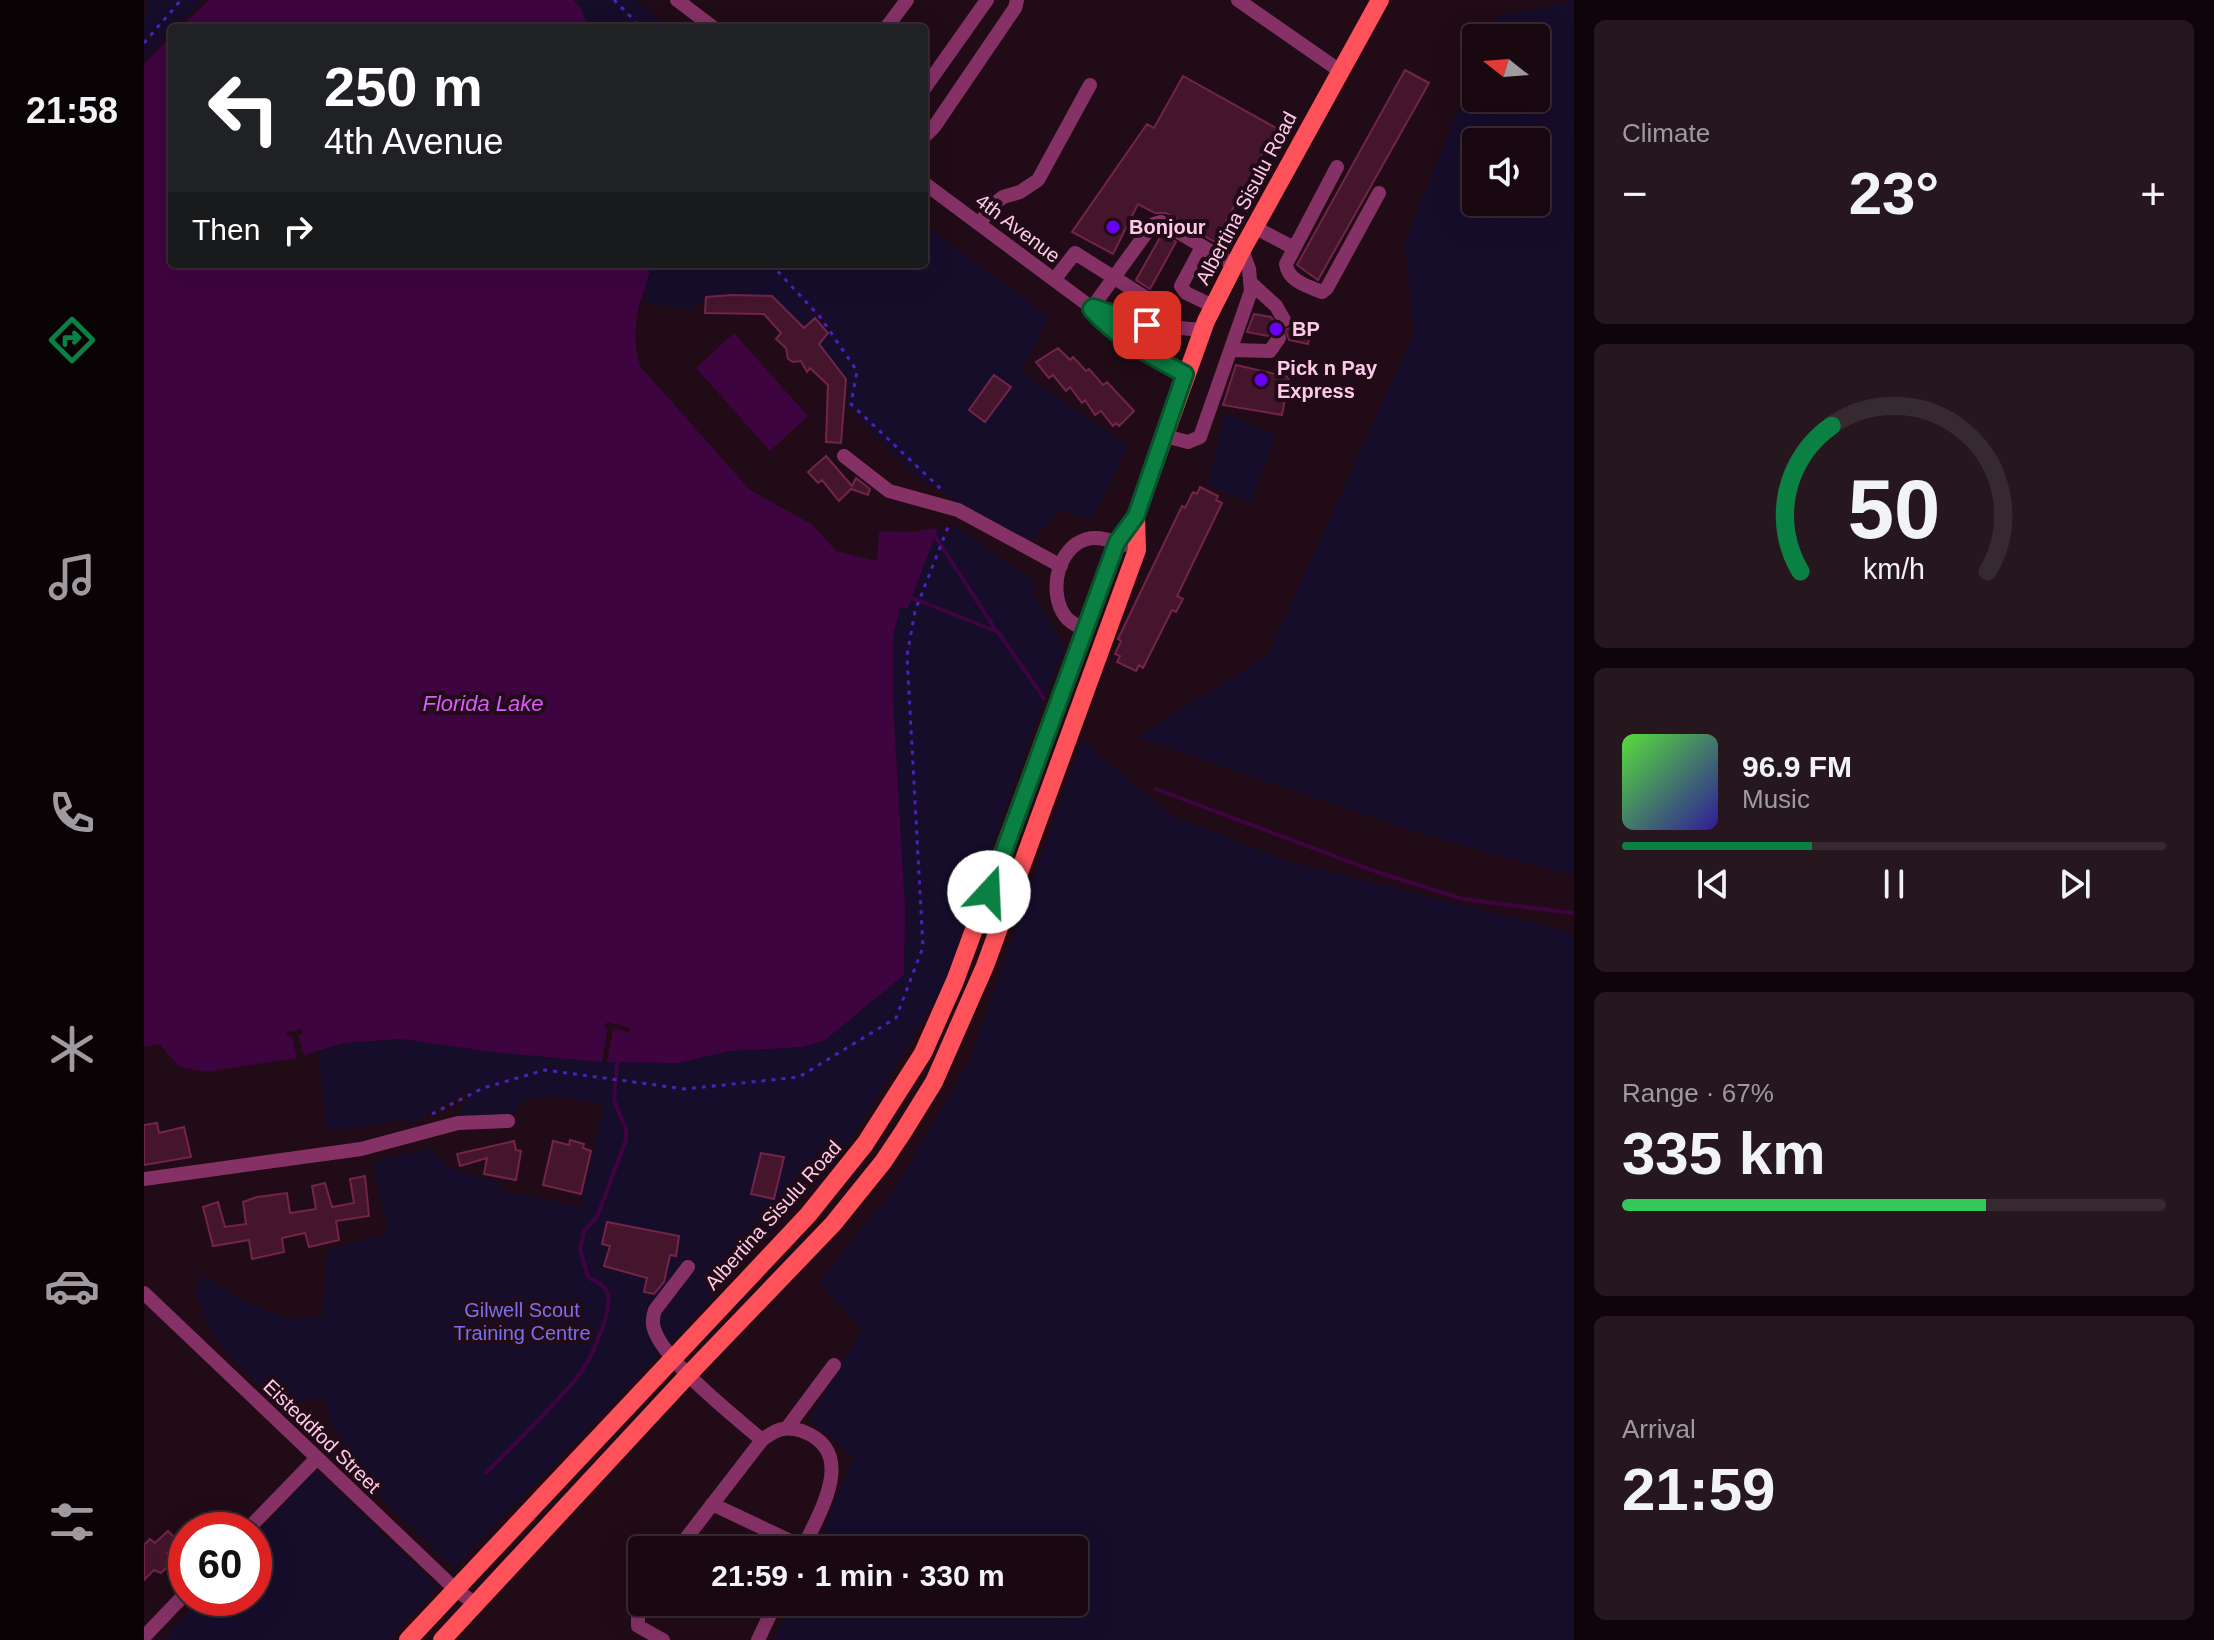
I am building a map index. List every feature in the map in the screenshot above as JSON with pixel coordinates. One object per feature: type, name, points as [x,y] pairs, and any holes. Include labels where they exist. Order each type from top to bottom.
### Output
[{"type":"main road","name":"Albertina Sisulu Road","points":[[408,1640],[837,1181],[892,1105],[923,1053],[955,981],[1117,542],[1136,516],[1202,330],[1254,227],[1380,0]]},
{"type":"main road","name":"Albertina Sisulu Road","points":[[442,1640],[833,1224],[883,1162],[934,1082],[985,966],[1137,550],[1136,516]]},
{"type":"street","points":[[677,0],[709,24]]},
{"type":"street","points":[[889,24],[907,0]]},
{"type":"street","points":[[928,83],[987,0]]},
{"type":"street","points":[[928,133],[1015,8],[1017,0]]},
{"type":"street","points":[[1238,0],[1340,71]]},
{"type":"street","points":[[979,224],[1003,197],[1020,192],[1038,180],[1090,85]]},
{"type":"street","points":[[1337,167],[1286,264],[1289,274],[1310,287],[1322,292],[1325,290],[1379,193]]},
{"type":"street","name":"4th Avenue","points":[[928,186],[1091,307],[1103,322],[1122,337],[1185,374]]},
{"type":"street","points":[[1091,307],[1154,224],[1161,222],[1189,236],[1202,247],[1238,258],[1249,269],[1252,284],[1200,437],[1188,442],[1165,436]]},
{"type":"street","points":[[1254,227],[1294,248]]},
{"type":"street","points":[[1202,247],[1181,286],[1186,293],[1213,306]]},
{"type":"street","points":[[1054,280],[1075,253],[1159,306]]},
{"type":"street","points":[[1252,284],[1276,306],[1284,320]]},
{"type":"street","name":"4th Avenue","points":[[1091,307],[1147,325],[1202,330]]},
{"type":"street","points":[[1231,350],[1270,351],[1279,338]]},
{"type":"street","points":[[844,456],[889,491],[958,510],[1061,566]]},
{"type":"street","points":[[1086,629],[1068,620],[1060,608],[1055,590],[1061,566],[1069,552],[1085,539],[1098,538],[1137,550]]},
{"type":"street","points":[[144,1179],[361,1149],[458,1123],[508,1121]]},
{"type":"street","points":[[688,1267],[671,1293],[658,1305],[653,1317],[654,1331],[689,1374],[762,1440]]},
{"type":"street","name":"Eisteddfod Street","points":[[144,1293],[316,1459],[456,1590],[476,1604]]},
{"type":"street","points":[[787,1428],[834,1365]]},
{"type":"street","points":[[688,1536],[762,1440],[772,1432],[787,1428],[821,1440],[830,1452],[832,1461],[826,1494],[807,1536]]},
{"type":"street","points":[[264,1512],[316,1459]]},
{"type":"street","points":[[712,1504],[777,1536]]},
{"type":"street","points":[[144,1637],[168,1612]]},
{"type":"street","points":[[638,1616],[638,1626],[663,1640]]},
{"type":"street","points":[[758,1640],[769,1616]]},
{"type":"path","points":[[144,43],[181,0]]},
{"type":"path","points":[[614,0],[636,24]]},
{"type":"path","points":[[775,268],[821,318],[857,371],[851,404],[947,495]]},
{"type":"path","points":[[422,1121],[483,1088],[545,1070],[685,1089],[799,1077],[896,1018],[923,947],[907,656],[915,611],[952,518]]},
{"type":"green space","points":[[148,0],[203,0],[179,24],[168,24],[168,35],[144,60],[144,20]]},
{"type":"green space","points":[[573,0],[636,0],[665,24],[587,24],[581,8]]},
{"type":"green space","points":[[1574,1],[1574,876],[1415,832],[1137,737],[1268,655],[1414,333],[1405,242],[1462,101],[1462,112],[1550,112],[1550,24],[1493,24],[1496,17]]},
{"type":"green space","points":[[928,227],[1049,317],[1021,371],[1128,446],[1092,520],[1060,510],[1031,542],[968,509],[917,477],[846,404],[848,379],[818,344],[828,333],[817,316],[804,325],[797,318],[794,320],[706,297],[691,311],[644,301],[650,268],[928,268]]},
{"type":"green space","points":[[1224,413],[1276,434],[1251,502],[1208,486]]},
{"type":"green space","name":"Gilwell Scout Training Centre","points":[[953,524],[1035,582],[1033,592],[1065,648],[942,989],[838,1161],[670,1344],[454,1568],[334,1453],[341,1436],[333,1428],[324,1396],[276,1407],[212,1335],[195,1290],[204,1275],[236,1297],[289,1320],[323,1315],[327,1250],[389,1233],[372,1162],[430,1148],[447,1167],[500,1183],[499,1189],[580,1207],[604,1105],[555,1096],[524,1100],[511,1117],[457,1119],[470,1090],[413,1123],[403,1120],[327,1131],[318,1051],[344,1043],[401,1039],[501,1053],[602,1062],[678,1063],[730,1051],[801,1047],[824,1041],[904,975],[905,909],[893,702],[893,636],[899,610],[908,607],[938,528],[949,535]]},
{"type":"green space","points":[[1082,740],[1171,815],[1288,861],[1574,933],[1574,1640],[774,1640],[785,1616],[1088,1616],[1088,1536],[821,1536],[854,1457],[809,1420],[862,1330],[819,1282],[896,1187],[970,1060]]},
{"type":"green space","points":[[316,1469],[438,1587],[389,1640],[164,1640],[185,1616],[272,1616],[272,1518]]},
{"type":"water","points":[[209,0],[573,0],[581,8],[587,24],[184,24]]},
{"type":"water","name":"Florida Lake","points":[[168,40],[168,268],[649,268],[636,326],[640,366],[750,490],[813,525],[836,551],[877,561],[879,531],[910,532],[938,528],[908,608],[900,608],[893,636],[893,702],[905,909],[904,975],[824,1041],[801,1047],[730,1051],[678,1063],[607,1062],[613,1028],[629,1032],[630,1028],[608,1022],[603,1026],[608,1028],[602,1062],[501,1053],[401,1039],[344,1043],[304,1055],[298,1035],[303,1034],[302,1029],[286,1032],[287,1036],[292,1036],[297,1058],[206,1072],[180,1067],[159,1044],[144,1047],[144,64]]},
{"type":"water","points":[[734,333],[808,416],[770,451],[696,368]]},
{"type":"building","points":[[1405,70],[1429,83],[1318,280],[1297,265]]},
{"type":"building","points":[[1183,76],[1276,128],[1215,242],[1166,213],[1155,213],[1138,204],[1113,254],[1072,232],[1147,124],[1154,128]]},
{"type":"building","points":[[1162,234],[1176,242],[1150,289],[1136,280]]},
{"type":"building","points":[[772,296],[804,328],[815,318],[828,333],[819,344],[846,379],[841,443],[826,442],[828,385],[810,368],[807,372],[801,361],[788,359],[786,348],[776,339],[781,333],[764,314],[705,313],[706,297]]},
{"type":"building","points":[[1254,314],[1271,317],[1278,328],[1268,336],[1247,332]]},
{"type":"building","points":[[1294,321],[1312,325],[1308,344],[1289,340],[1285,330]]},
{"type":"building","points":[[1058,348],[1070,360],[1073,357],[1086,371],[1089,369],[1103,385],[1107,382],[1134,411],[1119,426],[1116,423],[1113,426],[1101,411],[1095,415],[1085,400],[1082,403],[1070,387],[1066,391],[1053,375],[1049,378],[1036,362]]},
{"type":"building","points":[[1236,365],[1289,377],[1282,415],[1223,405]]},
{"type":"building","points":[[994,375],[1011,387],[985,422],[969,410]]},
{"type":"building","points":[[826,456],[852,486],[856,478],[870,489],[868,495],[851,489],[839,501],[822,480],[818,483],[808,472]]},
{"type":"building","points":[[1200,487],[1218,496],[1216,500],[1222,503],[1177,596],[1183,599],[1176,612],[1172,610],[1143,668],[1139,665],[1136,671],[1117,662],[1120,656],[1115,654],[1121,641],[1118,639],[1182,506],[1185,508],[1193,492],[1197,494]]},
{"type":"building","points":[[157,1123],[159,1133],[184,1127],[191,1157],[144,1165],[144,1125]]},
{"type":"building","points":[[570,1140],[584,1144],[583,1148],[591,1151],[581,1194],[543,1185],[553,1141],[569,1145]]},
{"type":"building","points":[[514,1141],[516,1150],[521,1151],[516,1180],[484,1174],[487,1158],[460,1166],[457,1154]]},
{"type":"building","points":[[761,1153],[784,1157],[774,1199],[751,1194]]},
{"type":"building","points":[[365,1176],[369,1216],[336,1221],[339,1240],[309,1247],[305,1233],[282,1238],[284,1252],[252,1259],[249,1240],[213,1246],[203,1207],[218,1202],[225,1227],[246,1224],[243,1202],[287,1193],[290,1213],[316,1209],[312,1186],[325,1183],[332,1207],[354,1203],[350,1179]]},
{"type":"building","points":[[607,1222],[679,1236],[676,1256],[670,1255],[664,1282],[654,1294],[644,1292],[647,1278],[604,1266],[610,1246],[602,1244]]},
{"type":"building","points":[[168,1531],[168,1566],[161,1573],[154,1570],[144,1580],[144,1545],[150,1539],[155,1543]]},
{"type":"waterway","points":[[935,536],[997,632]]},
{"type":"waterway","points":[[912,598],[998,632],[1044,698]]},
{"type":"waterway","points":[[1156,789],[1377,872],[1463,899],[1574,913]]},
{"type":"waterway","points":[[486,1473],[577,1378],[594,1349],[604,1323],[607,1292],[588,1277],[580,1249],[584,1231],[597,1217],[626,1140],[626,1129],[614,1100],[617,1063]]},
{"type":"place","name":"Bonjour","points":[[1113,227]]},
{"type":"place","name":"BP","points":[[1276,329]]},
{"type":"place","name":"Pick n Pay Express","points":[[1261,380]]},
{"type":"route","points":[[989,892],[1117,542],[1136,516],[1185,374],[1122,337],[1091,309],[1093,307],[1147,325]]}]
